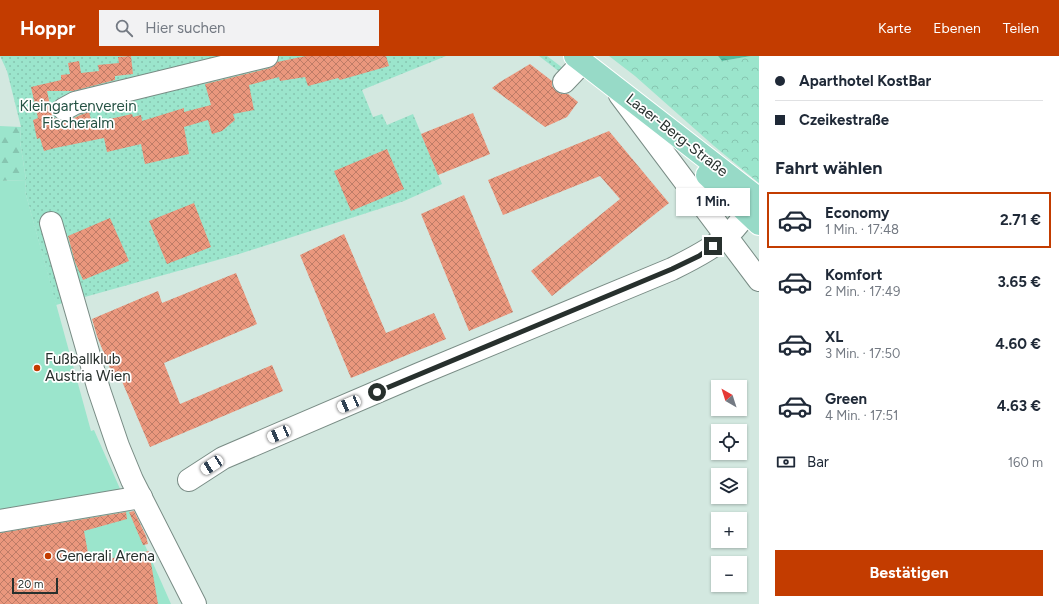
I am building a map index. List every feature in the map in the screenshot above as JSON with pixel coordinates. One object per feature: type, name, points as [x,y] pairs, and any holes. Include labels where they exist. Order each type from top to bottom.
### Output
[{"type":"main road","name":"Laaer-Berg-Straße","points":[[579,59],[613,86],[755,208]]},
{"type":"street","points":[[64,109],[75,103],[267,56]]},
{"type":"street","points":[[564,82],[579,59]]},
{"type":"street","points":[[613,86],[759,280]]},
{"type":"street","points":[[189,480],[223,458],[419,374],[672,269],[699,256],[726,236],[755,208]]},
{"type":"street","points":[[51,223],[118,446],[136,489],[195,604]]},
{"type":"street","points":[[0,521],[136,489]]},
{"type":"green space","name":"Kleingartenverein Fischeralm","points":[[0,56],[446,56],[362,90],[373,117],[382,114],[387,125],[413,114],[442,184],[404,201],[239,254],[56,305],[25,191],[26,180],[20,141],[21,127],[7,71]]},
{"type":"green space","points":[[539,56],[547,56],[568,72],[565,76]]},
{"type":"green space","points":[[609,56],[718,56],[722,61],[759,56],[759,183],[714,146],[635,76]]},
{"type":"green space","points":[[0,126],[21,127],[20,141],[26,180],[0,181]]},
{"type":"green space","name":"Fußballklub Austria Wien","points":[[26,180],[25,191],[91,431],[94,430],[171,604],[0,604],[0,181]]},
{"type":"water","points":[[718,56],[751,56],[722,61]]},
{"type":"building","points":[[131,56],[133,74],[115,76],[115,80],[73,91],[47,91],[53,119],[56,118],[64,121],[70,120],[89,112],[92,123],[132,114],[133,117],[141,115],[142,121],[184,108],[184,112],[211,105],[205,84],[270,68],[277,62],[306,56],[386,56],[389,66],[340,80],[338,78],[308,86],[305,77],[280,81],[279,77],[249,85],[254,110],[233,114],[235,120],[222,131],[212,134],[208,120],[184,127],[189,154],[145,164],[141,144],[107,152],[104,138],[44,151],[40,138],[37,139],[33,120],[38,118],[31,87],[61,80],[61,75],[70,74],[68,63],[79,61],[81,73],[99,71],[98,65],[119,63],[118,57]]},
{"type":"building","points":[[530,64],[552,81],[552,86],[556,91],[561,94],[568,94],[578,102],[567,117],[545,127],[492,88]]},
{"type":"building","points":[[473,113],[490,154],[438,175],[421,134]]},
{"type":"building","points":[[609,131],[669,203],[552,296],[531,271],[620,199],[600,176],[503,215],[488,180]]},
{"type":"building","points":[[387,149],[404,189],[351,211],[334,171]]},
{"type":"building","points":[[464,195],[513,312],[469,331],[421,214]]},
{"type":"building","points":[[194,203],[211,247],[167,264],[149,221]]},
{"type":"building","points":[[110,218],[129,261],[83,280],[75,262],[68,236]]},
{"type":"building","points":[[344,234],[386,333],[434,313],[446,339],[351,378],[300,255]]},
{"type":"building","points":[[236,273],[257,324],[164,363],[180,404],[272,365],[283,391],[150,447],[121,379],[115,381],[97,336],[92,319],[158,291],[162,303]]},
{"type":"building","points":[[134,511],[146,536],[148,544],[143,545],[129,512]]},
{"type":"building","name":"Generali Arena","points":[[126,512],[127,519],[84,531],[88,553],[103,560],[149,551],[158,604],[0,604],[0,533]]},
{"type":"place","name":"Fußballklub Austria Wien","points":[[37,368]]},
{"type":"place","name":"Generali Arena","points":[[48,556]]},
{"type":"route","points":[[377,392],[672,269],[699,256],[713,246]]}]
